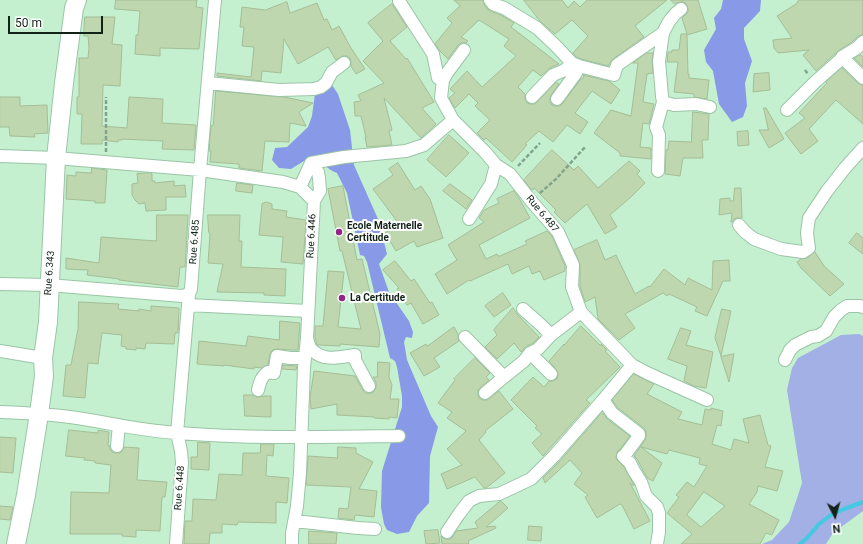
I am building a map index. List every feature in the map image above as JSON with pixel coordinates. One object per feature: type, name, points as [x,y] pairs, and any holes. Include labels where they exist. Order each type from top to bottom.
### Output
[{"type":"street","name":"Rue 6.343","points":[[16,544],[26,495],[44,376],[43,358],[48,322],[56,158],[64,83],[74,8],[77,0]]},
{"type":"street","name":"Rue 6.485","points":[[177,433],[189,300],[192,289],[200,170],[215,0]]},
{"type":"street","points":[[399,0],[433,54],[438,78],[443,80],[464,50]]},
{"type":"street","points":[[490,0],[494,4],[504,8],[537,28],[575,64],[614,75],[617,65],[663,33]]},
{"type":"street","points":[[658,171],[659,135],[656,127],[663,102],[659,62],[663,33],[670,19],[681,9]]},
{"type":"street","points":[[787,110],[842,57],[857,48],[863,42]]},
{"type":"street","points":[[842,57],[863,78]]},
{"type":"street","points":[[208,83],[279,90],[321,88],[326,83],[332,72],[344,62]]},
{"type":"street","points":[[532,97],[553,75],[575,64]]},
{"type":"street","points":[[557,99],[576,73],[575,64]]},
{"type":"street","name":"Rue 6.487","points":[[443,80],[437,94],[453,120],[485,152],[496,166],[510,174],[558,232],[573,265],[572,287],[581,312],[632,365],[707,400]]},
{"type":"street","points":[[663,102],[674,105],[696,104],[710,107]]},
{"type":"street","points":[[311,163],[350,156],[406,151],[424,145],[453,120]]},
{"type":"street","points":[[739,226],[754,239],[781,249],[803,252],[809,248],[807,233],[809,218],[844,168],[863,148]]},
{"type":"street","points":[[0,156],[56,158],[200,170],[283,182],[300,186],[319,178]]},
{"type":"street","points":[[300,186],[311,163]]},
{"type":"street","points":[[311,163],[314,169],[318,172],[319,178],[320,191],[314,200]]},
{"type":"street","points":[[470,219],[491,184],[496,166]]},
{"type":"street","name":"Rue 6.446","points":[[292,544],[292,533],[295,521],[300,472],[314,200],[300,186]]},
{"type":"street","points":[[0,284],[49,285],[182,296],[189,300],[308,311]]},
{"type":"street","points":[[785,360],[790,350],[795,345],[826,332],[834,317],[841,310],[847,306],[860,306],[863,308]]},
{"type":"street","points":[[522,309],[551,335]]},
{"type":"street","points":[[485,393],[524,361],[530,353],[538,349],[551,335],[581,312]]},
{"type":"street","points":[[465,337],[504,377]]},
{"type":"street","points":[[307,338],[311,348],[322,356],[330,358],[355,355],[355,360],[369,386]]},
{"type":"street","points":[[0,351],[43,358]]},
{"type":"street","points":[[530,353],[551,374]]},
{"type":"street","points":[[258,390],[260,380],[264,375],[268,372],[274,373],[277,356],[311,364],[322,356]]},
{"type":"street","points":[[447,532],[469,501],[480,496],[500,494],[531,479],[554,456],[632,365]]},
{"type":"street","points":[[603,400],[612,412],[639,434],[623,456],[630,463],[641,482],[646,496],[657,507],[659,513],[659,532],[657,544]]},
{"type":"street","points":[[0,412],[70,417],[177,433],[261,437],[399,436]]},
{"type":"street","points":[[117,446],[119,425]]},
{"type":"street","name":"Rue 6.448","points":[[176,544],[182,463],[177,433]]},
{"type":"street","points":[[295,521],[351,528],[374,529]]},
{"type":"path","points":[[106,98],[106,162]]},
{"type":"path","points":[[517,168],[540,143]]},
{"type":"path","points":[[532,202],[556,179],[586,146]]},
{"type":"shaded area","points":[[723,0],[761,0],[760,11],[744,28],[744,39],[752,61],[745,83],[747,106],[743,117],[732,122],[719,104],[713,71],[706,62],[704,50],[716,29],[714,18],[721,9]]},
{"type":"shaded area","points":[[332,85],[338,94],[350,130],[354,165],[378,219],[387,254],[379,264],[389,292],[409,321],[413,332],[412,338],[406,337],[404,342],[407,360],[431,416],[438,427],[430,456],[429,503],[417,516],[409,532],[397,534],[387,530],[384,524],[381,507],[382,471],[402,407],[402,396],[397,367],[395,361],[390,358],[367,262],[364,256],[360,255],[347,193],[337,173],[330,170],[312,156],[291,169],[279,168],[272,160],[275,148],[287,147],[308,127],[312,116],[316,86]]},
{"type":"shaded area","points":[[859,334],[863,336],[863,511],[833,533],[826,544],[762,544],[772,540],[789,522],[802,483],[787,390],[792,368],[798,358],[841,335]]},
{"type":"building","points":[[116,0],[197,0],[196,7],[203,8],[199,49],[160,48],[160,56],[135,54],[136,35],[138,35],[140,11],[115,9]]},
{"type":"building","points":[[454,0],[483,0],[487,9],[514,23],[511,27],[559,64],[550,68],[541,76],[533,70],[518,87],[525,94],[527,103],[534,104],[537,102],[556,82],[559,84],[551,95],[550,102],[552,105],[560,106],[584,77],[583,75],[609,81],[620,90],[611,104],[592,91],[575,113],[588,122],[580,134],[567,125],[553,142],[539,131],[525,144],[527,145],[512,162],[486,138],[484,140],[477,133],[490,120],[475,106],[478,103],[469,94],[455,108],[449,98],[455,93],[450,89],[467,71],[482,87],[516,56],[504,46],[509,39],[479,20],[461,37],[468,41],[458,45],[448,59],[435,44],[452,23],[447,18],[460,6]]},
{"type":"building","points":[[524,0],[562,0],[568,8],[574,1],[580,7],[587,0],[667,0],[635,26],[644,37],[613,59],[608,66],[576,57],[573,53],[588,36],[572,20],[555,34],[540,21]]},
{"type":"building","points":[[671,0],[698,0],[707,29],[687,35],[688,74],[689,78],[709,80],[707,99],[694,97],[694,94],[674,92],[678,62],[667,62],[668,52],[672,52],[672,50],[679,50],[681,34],[687,34],[682,18],[688,12],[688,9],[684,2],[675,4]]},
{"type":"building","points":[[799,0],[863,0],[863,35],[858,36],[838,51],[816,71],[803,55],[809,50],[778,53],[774,48],[773,40],[792,38],[777,16],[796,4]]},
{"type":"building","points":[[287,2],[290,13],[317,3],[324,20],[327,19],[332,30],[339,26],[365,69],[356,74],[351,66],[350,58],[343,56],[336,60],[328,47],[298,64],[284,39],[281,73],[262,71],[261,81],[217,76],[217,73],[251,77],[254,47],[242,46],[244,27],[240,27],[242,7],[265,10]]},
{"type":"building","points":[[392,4],[407,27],[390,41],[406,59],[407,58],[434,102],[422,108],[436,124],[421,138],[384,98],[392,130],[389,131],[392,145],[367,147],[361,116],[355,116],[354,102],[361,101],[358,95],[384,83],[363,61],[383,41],[368,23]]},
{"type":"building","points":[[85,17],[115,17],[112,44],[122,45],[120,86],[103,85],[102,126],[127,128],[129,97],[163,99],[162,123],[196,125],[194,150],[162,149],[163,141],[122,139],[118,140],[118,142],[102,140],[102,144],[81,144],[82,114],[77,114],[77,97],[79,97],[79,58],[88,58],[89,48],[88,36],[84,36]]},
{"type":"building","points":[[647,53],[653,53],[653,73],[647,74],[643,102],[654,104],[649,124],[643,123],[640,147],[651,148],[651,159],[620,156],[620,153],[594,133],[611,110],[631,116],[638,63],[633,63]]},
{"type":"building","points":[[861,55],[863,57],[863,67],[854,58]]},
{"type":"building","points":[[842,68],[858,83],[863,85],[863,124],[836,100],[809,129],[818,141],[801,154],[785,133],[805,118],[799,113],[827,83],[826,82]]},
{"type":"building","points":[[769,73],[770,90],[753,92],[754,74]]},
{"type":"building","points":[[216,91],[284,97],[313,103],[299,112],[306,126],[290,123],[289,142],[265,141],[262,171],[239,168],[239,164],[210,162],[211,151],[209,151],[211,126],[213,125]]},
{"type":"building","points":[[0,97],[20,97],[20,106],[47,105],[48,133],[34,134],[35,137],[10,136],[9,127],[0,127]]},
{"type":"building","points":[[764,108],[766,108],[784,139],[769,148],[759,130],[768,130]]},
{"type":"building","points":[[693,112],[709,114],[708,140],[702,140],[703,158],[683,158],[680,176],[665,174],[666,150],[668,150],[669,141],[691,142]]},
{"type":"building","points":[[748,131],[749,145],[738,146],[737,132]]},
{"type":"building","points":[[449,135],[469,153],[446,177],[427,160]]},
{"type":"building","points":[[552,150],[574,170],[578,166],[598,188],[629,161],[640,171],[637,174],[645,183],[610,215],[617,227],[605,234],[587,204],[565,223],[554,212],[556,210],[534,188],[533,190],[530,188],[524,180]]},
{"type":"building","points":[[398,163],[415,190],[421,186],[430,199],[443,238],[417,247],[414,241],[396,251],[385,233],[399,224],[373,189],[393,175],[389,169]]},
{"type":"building","points":[[92,168],[107,170],[105,203],[66,199],[67,175],[76,176],[76,172],[91,173]]},
{"type":"building","points":[[151,173],[152,181],[155,181],[155,183],[174,181],[174,186],[185,185],[186,197],[166,197],[166,210],[146,211],[145,203],[139,204],[132,195],[132,184],[138,183],[137,174]]},
{"type":"building","points":[[237,183],[253,185],[252,193],[236,191]]},
{"type":"building","points":[[450,184],[472,200],[466,209],[443,191]]},
{"type":"building","points":[[343,186],[357,260],[362,259],[380,334],[379,347],[340,344],[340,346],[317,345],[315,337],[315,326],[323,326],[328,271],[344,272],[338,327],[361,329],[342,251],[340,251],[328,189]]},
{"type":"building","points":[[735,188],[741,188],[742,218],[734,219],[731,222],[732,213],[719,215],[720,199],[730,198],[730,201],[733,201]]},
{"type":"building","points":[[514,191],[530,218],[479,245],[486,259],[497,254],[500,256],[527,244],[525,241],[547,231],[552,236],[565,266],[565,271],[544,280],[540,271],[532,274],[529,266],[512,274],[508,264],[470,281],[469,280],[447,294],[435,274],[457,260],[448,245],[484,222],[479,218],[484,210],[499,203],[497,199]]},
{"type":"building","points":[[267,202],[272,204],[272,209],[287,211],[286,217],[306,220],[303,264],[281,262],[283,237],[259,235],[262,204]]},
{"type":"building","points":[[157,215],[188,215],[185,267],[180,267],[178,287],[87,275],[88,270],[66,269],[66,258],[99,263],[101,237],[156,241]]},
{"type":"building","points":[[208,215],[240,215],[239,241],[242,241],[241,267],[286,269],[285,296],[264,295],[264,293],[217,292],[223,264],[208,263],[210,234]]},
{"type":"building","points":[[857,233],[863,238],[863,254],[849,243]]},
{"type":"building","points":[[597,240],[605,260],[616,255],[635,294],[649,286],[650,287],[664,269],[685,285],[688,278],[712,290],[713,261],[729,260],[730,281],[723,281],[707,316],[695,311],[697,307],[669,294],[667,296],[663,293],[625,314],[635,328],[619,340],[598,319],[595,297],[585,302],[580,286],[580,265],[574,250]]},
{"type":"building","points":[[815,252],[824,266],[844,284],[830,296],[801,268],[797,262],[801,259],[807,258]]},
{"type":"building","points":[[395,261],[411,281],[414,279],[430,303],[432,302],[439,315],[423,324],[411,303],[407,305],[397,289],[399,288],[383,270]]},
{"type":"building","points":[[503,293],[511,305],[494,317],[485,306]]},
{"type":"building","points":[[79,302],[119,304],[118,309],[139,311],[139,309],[151,311],[151,306],[179,308],[178,333],[175,333],[174,344],[146,343],[145,349],[126,349],[126,347],[121,346],[122,335],[102,333],[98,364],[88,363],[85,398],[63,396],[66,365],[71,365],[78,329]]},
{"type":"building","points":[[513,308],[539,337],[533,343],[525,347],[521,352],[514,343],[497,359],[485,347],[497,335],[494,330]]},
{"type":"building","points":[[722,309],[731,311],[721,356],[715,338]]},
{"type":"building","points":[[280,321],[300,323],[298,350],[274,349],[270,354],[268,365],[262,368],[254,367],[254,369],[224,365],[197,364],[199,341],[246,346],[248,336],[279,340]]},
{"type":"building","points":[[581,326],[607,350],[605,351],[620,367],[586,400],[590,403],[543,456],[532,443],[542,434],[535,428],[537,426],[511,400],[533,377],[544,387],[549,381],[557,379],[558,372],[549,361]]},
{"type":"building","points":[[454,327],[458,334],[459,341],[434,358],[440,367],[424,376],[410,353],[426,344],[427,346]]},
{"type":"building","points":[[681,328],[691,331],[686,345],[713,352],[706,388],[694,386],[684,381],[687,366],[668,359]]},
{"type":"building","points":[[734,354],[729,382],[721,357]]},
{"type":"building","points":[[475,358],[490,373],[486,377],[489,380],[478,390],[479,398],[487,400],[499,391],[513,409],[485,431],[486,432],[479,440],[505,473],[486,488],[484,488],[475,477],[447,489],[441,474],[462,465],[447,449],[466,431],[447,418],[452,412],[438,403],[455,380],[454,379]]},
{"type":"building","points":[[378,362],[390,363],[389,377],[392,385],[390,399],[399,399],[397,418],[389,417],[389,419],[337,415],[337,404],[311,409],[310,398],[314,371],[355,376],[365,393],[372,393],[376,387],[376,382],[373,377],[377,377]]},
{"type":"building","points":[[283,365],[297,366],[296,370],[282,369]]},
{"type":"building","points":[[634,374],[654,384],[647,394],[682,412],[678,419],[702,425],[705,409],[711,410],[711,408],[723,411],[721,426],[717,425],[712,444],[731,450],[734,439],[749,443],[743,419],[760,415],[768,445],[771,446],[765,467],[783,471],[777,491],[758,486],[757,492],[749,504],[779,520],[772,535],[766,533],[760,544],[681,544],[692,534],[667,513],[679,497],[676,495],[687,482],[694,487],[707,466],[699,464],[700,458],[669,450],[667,454],[641,447],[662,463],[653,481],[647,478],[634,456],[645,440],[646,431],[618,408],[612,400]],"holes":[[[704,492],[725,506],[701,527],[687,515]]]},
{"type":"building","points":[[244,395],[253,395],[257,397],[271,396],[271,417],[245,416]]},
{"type":"building","points":[[602,413],[607,419],[630,436],[617,452],[616,458],[624,467],[634,485],[630,483],[650,521],[634,529],[622,505],[620,504],[597,518],[585,497],[588,495],[574,484],[582,473],[570,460],[545,483],[543,478]]},
{"type":"building","points":[[69,430],[98,433],[98,430],[109,432],[108,446],[110,446],[112,452],[120,453],[124,447],[139,448],[137,480],[167,482],[165,497],[162,497],[160,531],[136,530],[136,537],[122,536],[122,534],[70,534],[71,492],[109,493],[111,465],[84,460],[85,458],[66,456]]},
{"type":"building","points":[[0,437],[16,438],[13,473],[0,472]]},
{"type":"building","points":[[198,442],[210,443],[209,470],[191,469],[191,457],[197,457]]},
{"type":"building","points":[[261,444],[274,444],[273,456],[267,455],[266,476],[289,478],[287,503],[276,502],[276,523],[238,522],[237,525],[222,524],[222,533],[210,533],[209,544],[184,544],[185,521],[192,521],[193,499],[216,500],[219,474],[242,475],[243,453],[260,453]]},
{"type":"building","points":[[338,447],[356,448],[356,453],[373,462],[359,489],[377,491],[374,517],[355,515],[354,520],[338,518],[339,508],[348,509],[351,487],[306,485],[308,456],[337,458]]},
{"type":"building","points":[[501,501],[508,508],[486,527],[495,526],[496,528],[468,541],[469,544],[442,544],[441,536],[443,538],[451,539],[456,531],[478,528],[475,522]]},
{"type":"building","points":[[0,506],[13,507],[10,520],[0,519]]},
{"type":"building","points":[[529,526],[542,527],[541,541],[528,540]]},
{"type":"building","points":[[438,530],[440,543],[426,544],[424,531]]},
{"type":"building","points":[[309,531],[337,533],[336,544],[309,544]]},
{"type":"waterway","points":[[800,544],[819,524],[831,515],[863,502]]},
{"type":"place","name":"Ecole Maternelle Certitude","points":[[339,232]]},
{"type":"place","name":"La Certitude","points":[[342,298]]}]
